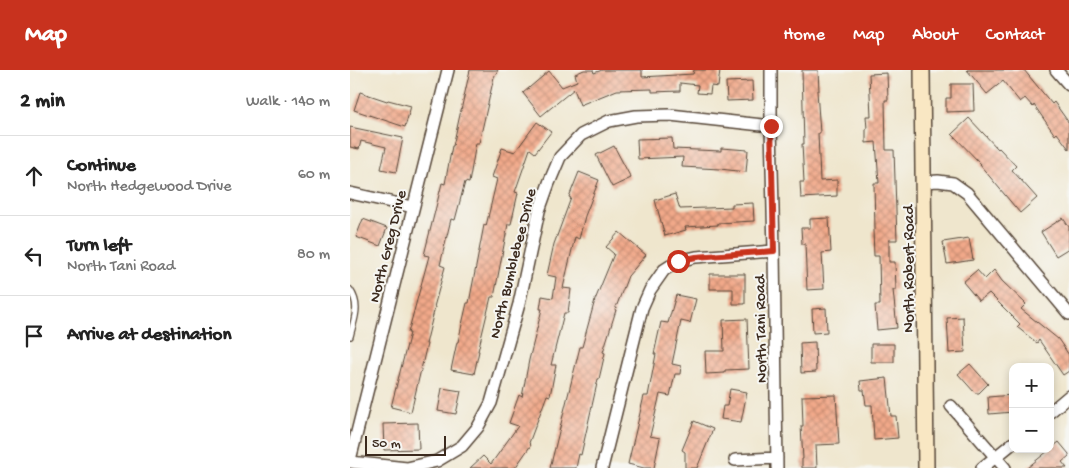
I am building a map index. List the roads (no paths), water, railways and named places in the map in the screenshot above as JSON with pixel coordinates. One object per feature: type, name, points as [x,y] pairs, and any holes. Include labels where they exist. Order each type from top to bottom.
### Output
[{"type":"main road","name":"North Robert Road","points":[[922,70],[926,468]]},
{"type":"street","name":"North Greg Drive","points":[[350,461],[448,70]]},
{"type":"street","name":"North Tani Road","points":[[771,70],[777,463]]},
{"type":"street","points":[[1056,70],[1069,85]]},
{"type":"street","name":"North Bumblebee Drive","points":[[350,461],[407,468],[437,461],[462,446],[478,427],[494,394],[519,304],[539,211],[560,157],[581,135],[609,121],[636,116],[670,115],[771,126]]},
{"type":"street","points":[[924,182],[953,183],[967,192],[1069,314]]},
{"type":"street","points":[[350,193],[413,207]]},
{"type":"street","points":[[602,468],[642,308],[650,290],[664,270],[678,261],[696,257],[774,251]]},
{"type":"street","points":[[1054,409],[1069,396]]},
{"type":"street","points":[[951,406],[1005,468]]},
{"type":"street","points":[[982,468],[1009,446]]},
{"type":"street","points":[[735,460],[777,463]]},
{"type":"lane","points":[[350,290],[355,298],[356,311],[350,336]]},
{"type":"lane","points":[[350,315],[356,311]]}]
